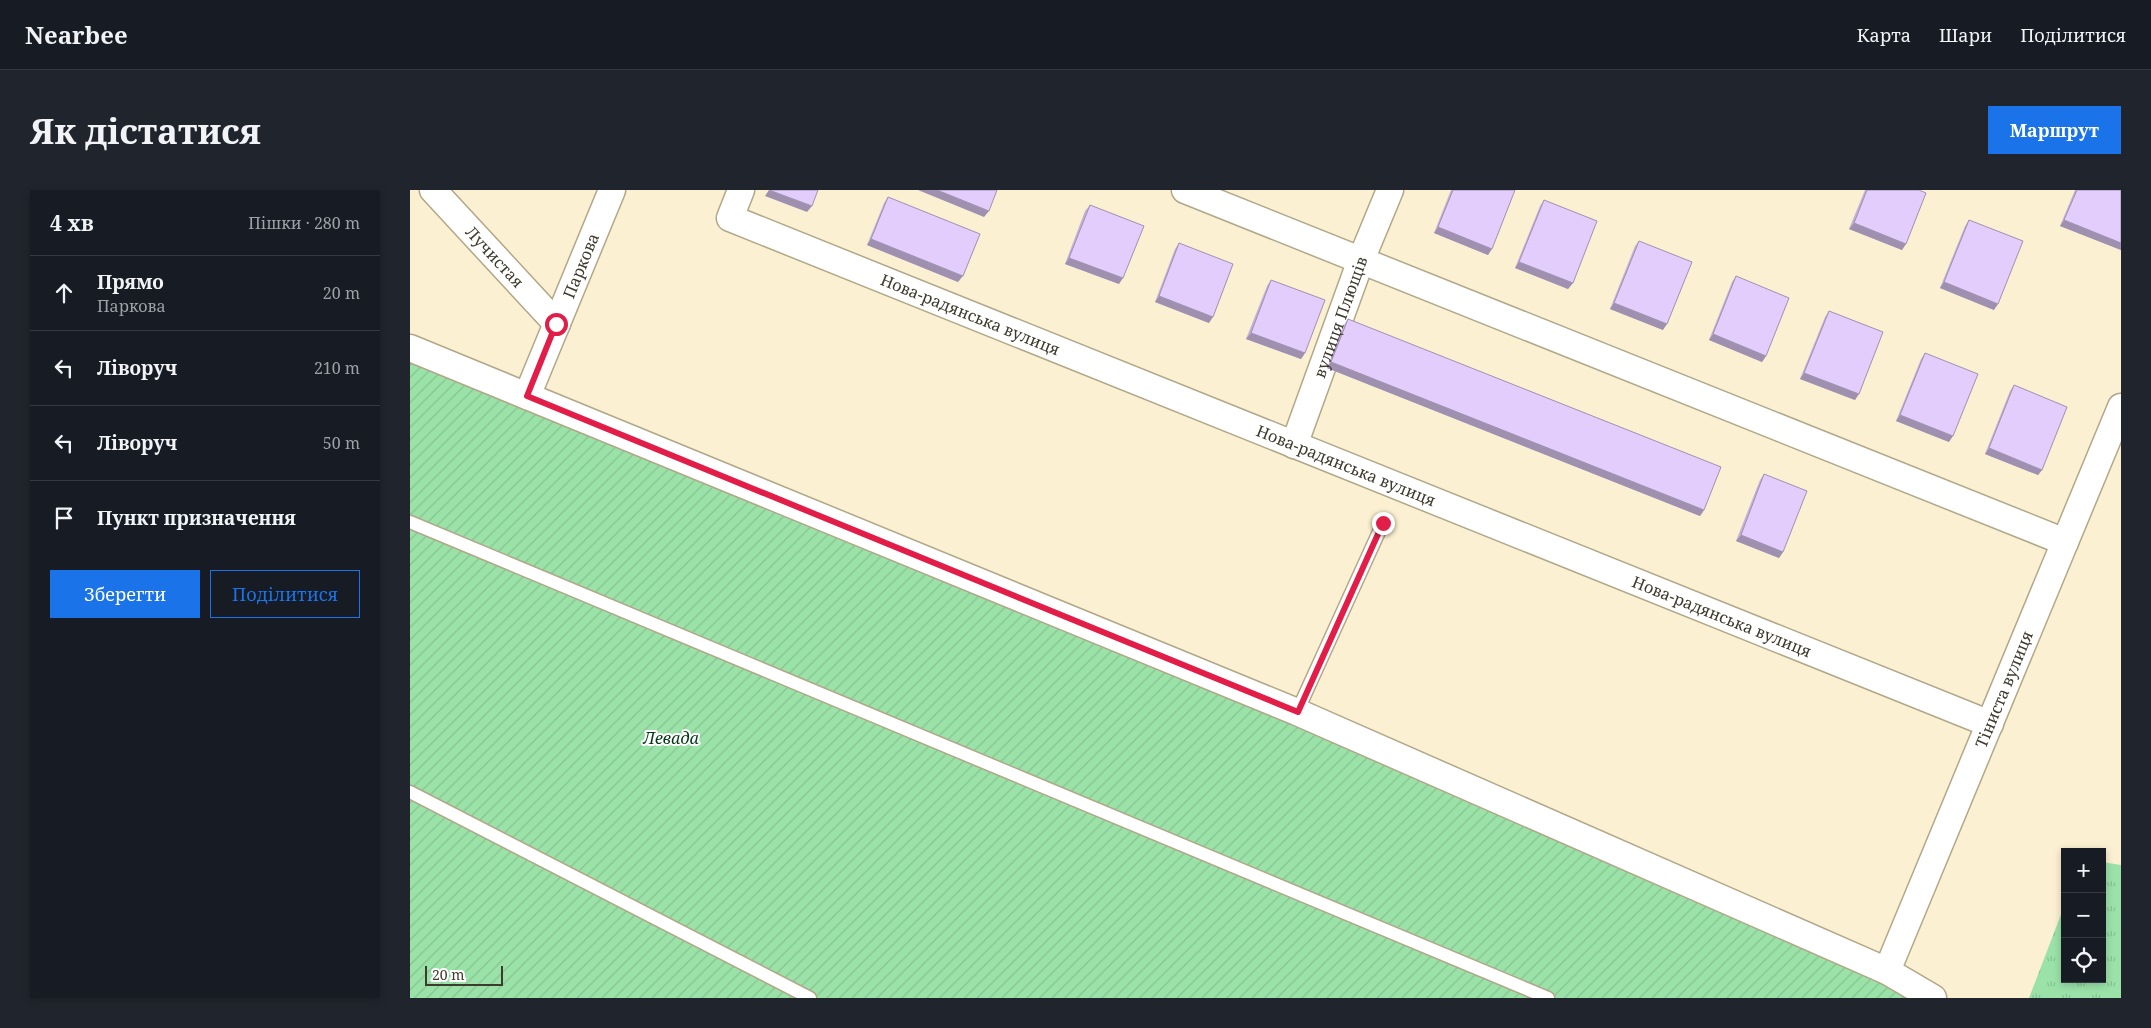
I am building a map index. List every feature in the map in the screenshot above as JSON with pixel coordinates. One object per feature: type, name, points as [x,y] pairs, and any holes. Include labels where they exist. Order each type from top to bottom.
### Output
[{"type":"street","name":"Лучистая","points":[[434,190],[556,324]]},
{"type":"street","name":"Паркова","points":[[527,396],[612,190]]},
{"type":"street","name":"Нова-радянська вулиця","points":[[741,190],[730,218],[1990,724]]},
{"type":"street","points":[[1185,190],[2065,542]]},
{"type":"street","name":"вулиця Плющів","points":[[1294,445],[1361,260],[1390,190]]},
{"type":"street","points":[[410,348],[1298,712],[1887,971],[1933,998]]},
{"type":"street","name":"Тіниста вулиця","points":[[1887,971],[2121,407]]},
{"type":"lane","points":[[410,522],[1548,998]]},
{"type":"lane","points":[[1298,712],[1383,523]]},
{"type":"lane","points":[[410,792],[810,998]]},
{"type":"green space","name":"Левада","points":[[410,348],[1297,712],[1933,998],[410,998]]},
{"type":"green space","points":[[2106,863],[2121,865],[2121,998],[2029,998],[2061,914],[2061,983],[2106,983]]},
{"type":"building","points":[[769,190],[818,190],[812,206]]},
{"type":"building","points":[[937,190],[997,190],[989,211]]},
{"type":"building","points":[[1453,190],[1515,190],[1492,249],[1438,227]]},
{"type":"building","points":[[1867,190],[1919,190],[1926,193],[1906,244],[1854,223]]},
{"type":"building","points":[[2077,190],[2121,190],[2121,243],[2064,220]]},
{"type":"building","points":[[888,197],[980,234],[963,276],[871,239]]},
{"type":"building","points":[[1544,200],[1597,221],[1573,283],[1519,262]]},
{"type":"building","points":[[1090,205],[1144,226],[1123,278],[1069,258]]},
{"type":"building","points":[[1969,220],[2023,241],[1998,304],[1944,282]]},
{"type":"building","points":[[1639,241],[1692,262],[1667,324],[1614,303]]},
{"type":"building","points":[[1179,243],[1233,264],[1213,317],[1159,296]]},
{"type":"building","points":[[1736,276],[1789,298],[1766,356],[1713,334]]},
{"type":"building","points":[[1271,280],[1325,300],[1305,353],[1251,333]]},
{"type":"building","points":[[1829,311],[1883,332],[1859,394],[1804,373]]},
{"type":"building","points":[[1348,319],[1721,467],[1704,510],[1331,362]]},
{"type":"building","points":[[1925,353],[1978,374],[1953,436],[1900,415]]},
{"type":"building","points":[[2014,385],[2067,407],[2042,470],[1989,448]]},
{"type":"building","points":[[1764,474],[1807,491],[1783,552],[1741,535]]},
{"type":"route","points":[[556,324],[527,396],[1298,712],[1383,523]]}]
